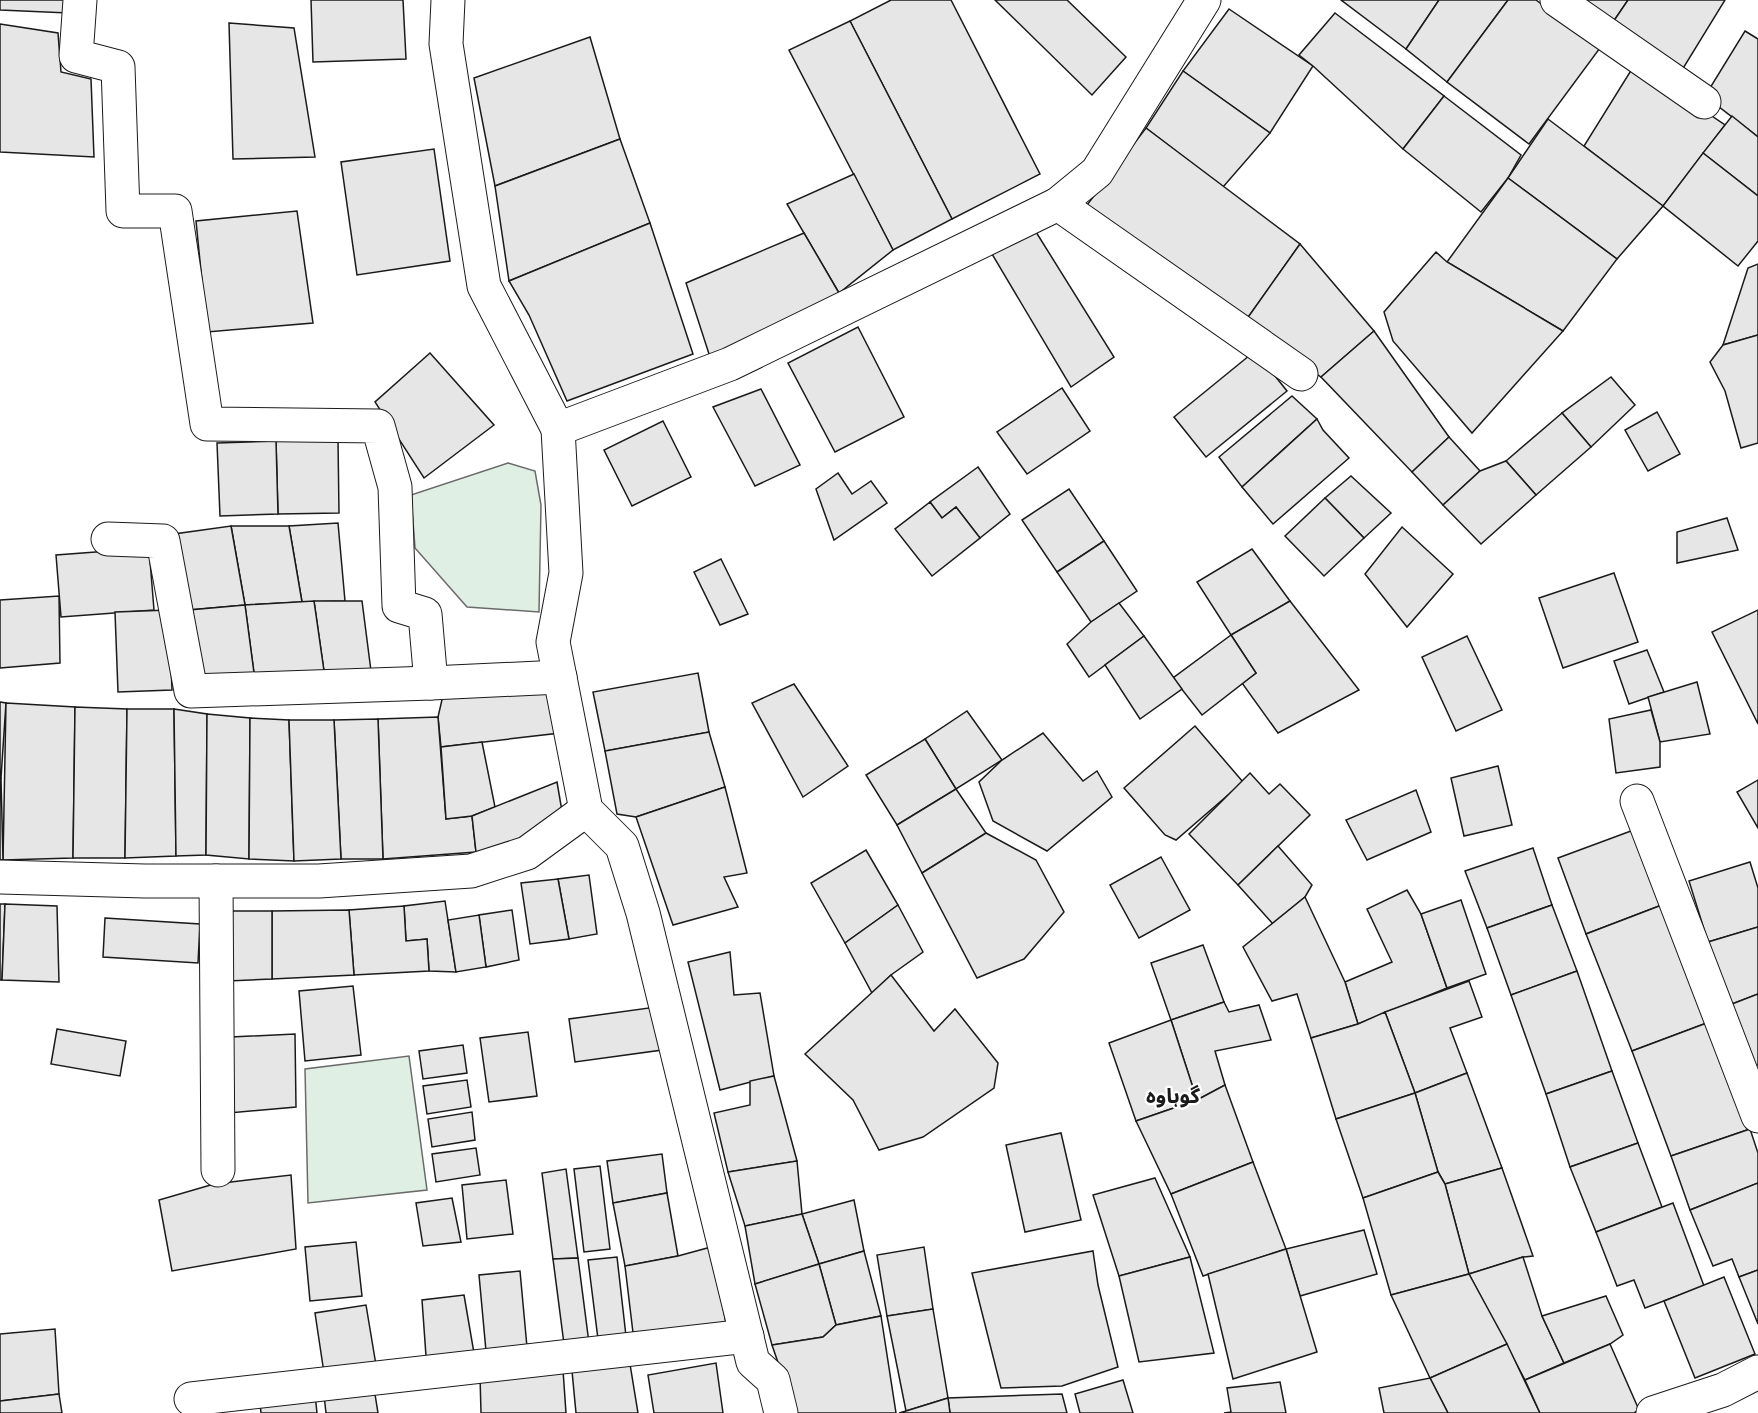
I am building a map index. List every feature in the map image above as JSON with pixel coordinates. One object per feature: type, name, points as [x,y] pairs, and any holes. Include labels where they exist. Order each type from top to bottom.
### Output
[{"type":"street","points":[[80,0],[76,56],[118,67],[123,211],[175,211],[207,424],[378,426],[395,487],[399,606],[425,614],[431,683]]},
{"type":"street","points":[[448,0],[446,44],[484,286],[558,429],[566,573],[553,642],[585,810],[622,846],[643,913],[753,1362],[773,1380],[781,1413]]},
{"type":"street","points":[[558,429],[730,364],[1058,204],[1096,172],[1204,0]]},
{"type":"street","points":[[1557,0],[1704,102]]},
{"type":"street","points":[[1058,204],[1301,374]]},
{"type":"street","points":[[108,539],[163,541],[191,691],[560,677]]},
{"type":"street","points":[[1637,801],[1758,1116]]},
{"type":"street","points":[[0,877],[216,881],[319,880],[471,871],[527,853],[585,810]]},
{"type":"street","points":[[216,881],[218,1170]]},
{"type":"street","points":[[191,1399],[747,1336]]},
{"type":"street","points":[[1653,1413],[1723,1390],[1758,1372]]},
{"type":"green space","points":[[508,463],[535,471],[541,505],[539,612],[467,607],[415,548],[411,495]]},
{"type":"green space","points":[[409,1056],[427,1190],[308,1203],[305,1069]]},
{"type":"building","points":[[0,0],[68,0],[68,13],[0,10]]},
{"type":"building","points":[[311,0],[403,0],[406,59],[313,62]]},
{"type":"building","points":[[891,0],[951,0],[1040,174],[952,219],[850,21]]},
{"type":"building","points":[[995,0],[1067,0],[1126,57],[1092,95]]},
{"type":"building","points":[[1341,0],[1439,0],[1406,49]]},
{"type":"building","points":[[1439,0],[1508,0],[1447,82],[1406,49]]},
{"type":"building","points":[[1508,0],[1536,0],[1600,48],[1529,144],[1447,82]]},
{"type":"building","points":[[1569,0],[1628,0],[1609,28]]},
{"type":"building","points":[[1628,0],[1725,0],[1679,75],[1609,28]]},
{"type":"building","points":[[1229,9],[1313,66],[1270,133],[1183,71]]},
{"type":"building","points":[[1335,13],[1444,96],[1403,149],[1299,55]]},
{"type":"building","points":[[850,21],[952,219],[893,250],[789,50]]},
{"type":"building","points":[[229,23],[294,28],[315,157],[233,159]]},
{"type":"building","points":[[0,24],[58,33],[61,72],[91,79],[94,157],[0,152]]},
{"type":"building","points":[[1745,31],[1758,39],[1758,137],[1705,96]]},
{"type":"building","points":[[590,37],[620,139],[495,186],[474,78]]},
{"type":"building","points":[[1635,64],[1725,125],[1663,206],[1584,146]]},
{"type":"building","points":[[1183,71],[1270,133],[1223,187],[1146,128]]},
{"type":"building","points":[[1444,96],[1521,155],[1508,178],[1481,212],[1403,149]]},
{"type":"building","points":[[1732,116],[1758,137],[1758,196],[1703,153]]},
{"type":"building","points":[[1548,119],[1663,206],[1617,259],[1508,178]]},
{"type":"building","points":[[1146,128],[1300,244],[1244,323],[1087,205]]},
{"type":"building","points":[[620,139],[650,223],[509,281],[495,186]]},
{"type":"building","points":[[434,149],[450,261],[357,275],[341,162]]},
{"type":"building","points":[[1703,153],[1758,196],[1758,241],[1738,266],[1663,206]]},
{"type":"building","points":[[854,174],[893,250],[839,293],[787,204]]},
{"type":"building","points":[[1508,178],[1617,259],[1563,331],[1447,262]]},
{"type":"building","points":[[297,211],[313,323],[207,332],[196,221]]},
{"type":"building","points":[[650,223],[693,354],[567,401],[529,315],[509,281]]},
{"type":"building","points":[[1036,232],[1114,357],[1071,387],[992,254]]},
{"type":"building","points":[[804,233],[839,293],[710,357],[686,283]]},
{"type":"building","points":[[1300,244],[1374,331],[1321,377],[1244,323]]},
{"type":"building","points":[[1436,252],[1447,262],[1563,331],[1472,433],[1393,341],[1384,312]]},
{"type":"building","points":[[1758,264],[1758,335],[1723,345],[1748,268]]},
{"type":"building","points":[[858,327],[904,417],[835,452],[788,363]]},
{"type":"building","points":[[1374,331],[1449,437],[1412,472],[1321,377]]},
{"type":"building","points":[[1758,335],[1758,443],[1741,448],[1725,391],[1710,362],[1723,345]]},
{"type":"building","points":[[1255,351],[1287,391],[1206,457],[1174,417]]},
{"type":"building","points":[[430,353],[494,425],[424,478],[375,402]]},
{"type":"building","points":[[1611,377],[1635,405],[1591,447],[1562,413]]},
{"type":"building","points":[[1062,388],[1090,431],[1027,474],[997,432]]},
{"type":"building","points":[[761,389],[800,465],[755,486],[713,407]]},
{"type":"building","points":[[1292,396],[1317,419],[1242,487],[1219,457]]},
{"type":"building","points":[[1657,412],[1680,454],[1648,471],[1625,430]]},
{"type":"building","points":[[1562,413],[1591,447],[1536,495],[1506,461]]},
{"type":"building","points":[[1317,419],[1323,430],[1349,458],[1273,524],[1242,487]]},
{"type":"building","points":[[663,421],[691,477],[632,506],[604,450]]},
{"type":"building","points":[[1449,437],[1480,471],[1443,505],[1412,472]]},
{"type":"building","points":[[338,440],[339,513],[278,514],[276,441]]},
{"type":"building","points":[[276,441],[278,514],[220,516],[217,443]]},
{"type":"building","points":[[1506,461],[1536,495],[1481,544],[1443,505],[1480,471]]},
{"type":"building","points":[[978,467],[1010,514],[980,538],[956,507],[942,518],[930,502]]},
{"type":"building","points":[[838,473],[852,494],[871,481],[887,503],[834,540],[816,489]]},
{"type":"building","points":[[1351,476],[1391,513],[1364,538],[1325,498]]},
{"type":"building","points":[[1069,489],[1104,541],[1057,572],[1022,520]]},
{"type":"building","points":[[1325,498],[1364,538],[1324,576],[1285,536]]},
{"type":"building","points":[[930,502],[942,518],[956,507],[980,538],[932,576],[895,529]]},
{"type":"building","points":[[1727,518],[1738,550],[1677,563],[1677,532]]},
{"type":"building","points":[[338,523],[345,601],[302,602],[289,526]]},
{"type":"building","points":[[231,526],[289,526],[302,602],[245,605]]},
{"type":"building","points":[[231,526],[245,605],[189,610],[174,534]]},
{"type":"building","points":[[1402,527],[1453,574],[1407,627],[1365,574]]},
{"type":"building","points":[[1104,541],[1137,591],[1091,622],[1057,572]]},
{"type":"building","points":[[149,548],[154,610],[61,617],[56,555]]},
{"type":"building","points":[[1252,549],[1290,601],[1231,635],[1197,582]]},
{"type":"building","points":[[721,559],[748,614],[720,625],[694,572]]},
{"type":"building","points":[[1614,573],[1638,642],[1563,668],[1539,598]]},
{"type":"building","points":[[59,596],[60,663],[0,668],[0,600]]},
{"type":"building","points":[[314,601],[362,601],[371,671],[324,671]]},
{"type":"building","points":[[314,601],[324,671],[254,673],[245,605]]},
{"type":"building","points":[[1290,601],[1359,690],[1278,733],[1242,683],[1256,673],[1231,635]]},
{"type":"building","points":[[1119,603],[1144,636],[1089,677],[1067,644],[1091,622]]},
{"type":"building","points":[[245,605],[254,673],[202,676],[189,610]]},
{"type":"building","points":[[169,610],[172,690],[118,692],[115,612]]},
{"type":"building","points":[[1758,610],[1758,724],[1712,632]]},
{"type":"building","points":[[1231,635],[1256,673],[1202,715],[1173,678]]},
{"type":"building","points":[[1144,636],[1182,689],[1140,719],[1105,665]]},
{"type":"building","points":[[1467,636],[1502,710],[1456,731],[1422,657]]},
{"type":"building","points":[[1647,650],[1664,692],[1629,704],[1614,661]]},
{"type":"building","points":[[698,673],[709,732],[605,751],[593,692]]},
{"type":"building","points":[[1697,682],[1710,734],[1660,742],[1648,697]]},
{"type":"building","points":[[794,684],[848,766],[803,797],[752,703]]},
{"type":"building","points":[[549,687],[560,733],[441,747],[438,717],[444,691]]},
{"type":"building","points":[[0,702],[6,703],[1,778],[0,778]]},
{"type":"building","points":[[6,703],[75,707],[73,858],[3,860]]},
{"type":"building","points":[[75,707],[127,709],[125,858],[73,858]]},
{"type":"building","points":[[127,709],[174,709],[176,856],[125,858]]},
{"type":"building","points":[[174,709],[207,714],[206,855],[176,856]]},
{"type":"building","points":[[1651,710],[1660,742],[1660,767],[1616,773],[1609,719]]},
{"type":"building","points":[[967,711],[1002,760],[956,789],[925,739]]},
{"type":"building","points":[[207,714],[250,718],[249,859],[206,855]]},
{"type":"building","points":[[438,717],[446,819],[472,816],[476,852],[383,859],[378,719]]},
{"type":"building","points":[[250,718],[289,720],[294,861],[249,859]]},
{"type":"building","points":[[378,719],[383,859],[341,859],[334,720]]},
{"type":"building","points":[[289,720],[334,720],[341,859],[294,861]]},
{"type":"building","points":[[1195,726],[1243,782],[1176,840],[1165,835],[1124,788]]},
{"type":"building","points":[[709,732],[725,787],[636,817],[617,814],[605,751]]},
{"type":"building","points":[[1043,733],[1083,781],[1097,771],[1112,797],[1047,851],[993,821],[979,782],[1002,760]]},
{"type":"building","points":[[925,739],[956,789],[897,825],[866,775]]},
{"type":"building","points":[[482,742],[495,807],[472,816],[446,819],[441,747]]},
{"type":"building","points":[[1498,766],[1512,825],[1464,836],[1451,778]]},
{"type":"building","points":[[1250,773],[1269,794],[1280,784],[1310,815],[1238,885],[1189,834]]},
{"type":"building","points":[[1,778],[3,860],[0,860]]},
{"type":"building","points":[[1758,780],[1758,828],[1737,792]]},
{"type":"building","points":[[557,782],[563,817],[520,844],[476,852],[472,816]]},
{"type":"building","points":[[725,787],[747,873],[724,877],[738,907],[673,925],[636,817]]},
{"type":"building","points":[[956,789],[986,833],[922,873],[897,825]]},
{"type":"building","points":[[1416,790],[1431,832],[1367,860],[1346,820]]},
{"type":"building","points":[[1639,828],[1667,903],[1586,934],[1558,858]]},
{"type":"building","points":[[986,833],[1036,860],[1064,912],[1024,959],[977,978],[922,873]]},
{"type":"building","points":[[1278,846],[1312,885],[1305,897],[1273,924],[1238,885]]},
{"type":"building","points":[[1533,848],[1552,905],[1487,928],[1465,871]]},
{"type":"building","points":[[866,850],[898,905],[845,943],[811,883]]},
{"type":"building","points":[[1161,857],[1190,910],[1139,938],[1110,885]]},
{"type":"building","points":[[1750,862],[1758,888],[1758,927],[1708,942],[1689,881]]},
{"type":"building","points":[[589,875],[597,934],[569,939],[558,879]]},
{"type":"building","points":[[558,879],[569,939],[530,944],[521,883]]},
{"type":"building","points":[[1407,890],[1421,914],[1447,988],[1358,1024],[1345,982],[1392,962],[1367,909]]},
{"type":"building","points":[[1305,897],[1345,982],[1358,1024],[1311,1038],[1297,994],[1272,1001],[1243,947]]},
{"type":"building","points":[[1461,900],[1486,974],[1447,988],[1421,914]]},
{"type":"building","points":[[445,901],[456,972],[429,971],[427,939],[406,941],[404,906]]},
{"type":"building","points":[[1667,903],[1712,1021],[1632,1051],[1586,934]]},
{"type":"building","points":[[0,904],[5,904],[2,980],[0,980]]},
{"type":"building","points":[[5,904],[57,906],[59,982],[2,980]]},
{"type":"building","points":[[898,905],[923,952],[891,975],[872,993],[845,943]]},
{"type":"building","points":[[1552,905],[1577,971],[1511,995],[1487,928]]},
{"type":"building","points":[[404,906],[406,941],[427,939],[429,971],[354,975],[349,910]]},
{"type":"building","points":[[349,910],[354,975],[272,979],[272,911]]},
{"type":"building","points":[[512,910],[519,960],[486,967],[479,915]]},
{"type":"building","points":[[227,911],[272,911],[272,979],[228,981]]},
{"type":"building","points":[[479,915],[486,967],[456,972],[448,920]]},
{"type":"building","points":[[105,918],[200,924],[198,963],[103,957]]},
{"type":"building","points":[[1758,927],[1758,994],[1732,1004],[1708,942]]},
{"type":"building","points":[[1203,945],[1224,1002],[1171,1020],[1151,963]]},
{"type":"building","points":[[730,952],[734,995],[760,993],[774,1076],[720,1090],[688,962]]},
{"type":"building","points":[[1577,971],[1612,1071],[1546,1094],[1511,995]]},
{"type":"building","points":[[891,975],[934,1031],[955,1009],[998,1063],[994,1088],[923,1137],[879,1150],[853,1100],[805,1054]]},
{"type":"building","points":[[1469,981],[1482,1017],[1450,1028],[1467,1073],[1415,1093],[1385,1012]]},
{"type":"building","points":[[353,986],[361,1055],[305,1061],[299,991]]},
{"type":"building","points":[[1758,994],[1758,1065],[1755,1066],[1732,1004]]},
{"type":"building","points":[[1224,1002],[1229,1012],[1259,1005],[1271,1040],[1215,1051],[1225,1085],[1197,1100],[1171,1020]]},
{"type":"building","points":[[656,1007],[662,1050],[575,1062],[569,1019]]},
{"type":"building","points":[[1385,1012],[1415,1093],[1336,1119],[1311,1038],[1358,1024]]},
{"type":"building","points":[[1171,1020],[1197,1100],[1136,1121],[1109,1043]]},
{"type":"building","points":[[1712,1021],[1750,1129],[1671,1156],[1632,1051]]},
{"type":"building","points":[[57,1029],[126,1041],[120,1076],[51,1064]]},
{"type":"building","points":[[528,1032],[537,1096],[489,1102],[480,1038]]},
{"type":"building","points":[[295,1034],[296,1107],[229,1113],[231,1037]]},
{"type":"building","points":[[463,1045],[467,1073],[423,1079],[419,1051]]},
{"type":"building","points":[[1612,1071],[1638,1143],[1570,1167],[1546,1094]]},
{"type":"building","points":[[1467,1073],[1502,1168],[1445,1184],[1438,1172],[1415,1093]]},
{"type":"building","points":[[774,1076],[797,1161],[728,1172],[714,1113],[750,1105],[750,1081]]},
{"type":"building","points":[[467,1080],[471,1107],[427,1114],[423,1086]]},
{"type":"building","points":[[1225,1085],[1253,1162],[1171,1194],[1136,1121],[1197,1100]]},
{"type":"building","points":[[1415,1093],[1438,1172],[1363,1198],[1336,1119]]},
{"type":"building","points":[[472,1112],[475,1140],[432,1147],[428,1119]]},
{"type":"building","points":[[1750,1129],[1758,1153],[1758,1183],[1690,1210],[1671,1156]]},
{"type":"building","points":[[1061,1133],[1081,1220],[1025,1232],[1006,1145]]},
{"type":"building","points":[[1638,1143],[1662,1207],[1596,1232],[1570,1167]]},
{"type":"building","points":[[476,1148],[480,1175],[436,1182],[432,1154]]},
{"type":"building","points":[[662,1154],[667,1193],[613,1203],[607,1161]]},
{"type":"building","points":[[797,1161],[802,1214],[745,1226],[728,1172]]},
{"type":"building","points":[[1253,1162],[1286,1249],[1203,1276],[1171,1194]]},
{"type":"building","points":[[600,1166],[610,1249],[584,1252],[574,1169]]},
{"type":"building","points":[[1502,1168],[1533,1256],[1469,1274],[1445,1184]]},
{"type":"building","points":[[566,1169],[578,1258],[553,1259],[542,1173]]},
{"type":"building","points":[[1438,1172],[1445,1184],[1469,1274],[1391,1295],[1363,1198]]},
{"type":"building","points":[[291,1175],[296,1249],[172,1271],[159,1200],[214,1184]]},
{"type":"building","points":[[1155,1178],[1190,1257],[1119,1276],[1093,1195]]},
{"type":"building","points":[[506,1180],[513,1234],[467,1239],[462,1185]]},
{"type":"building","points":[[1758,1183],[1758,1270],[1739,1277],[1732,1259],[1713,1266],[1690,1210]]},
{"type":"building","points":[[667,1193],[678,1256],[625,1266],[613,1203]]},
{"type":"building","points":[[452,1198],[461,1242],[423,1246],[416,1203]]},
{"type":"building","points":[[854,1200],[864,1251],[819,1264],[802,1214]]},
{"type":"building","points":[[1673,1203],[1704,1286],[1645,1308],[1634,1280],[1617,1286],[1596,1232]]},
{"type":"building","points":[[802,1214],[819,1264],[755,1284],[745,1226]]},
{"type":"building","points":[[1364,1230],[1377,1274],[1300,1296],[1286,1249]]},
{"type":"building","points":[[356,1242],[362,1296],[310,1301],[305,1247]]},
{"type":"building","points":[[711,1247],[727,1328],[634,1341],[625,1266]]},
{"type":"building","points":[[924,1247],[933,1309],[887,1316],[877,1255]]},
{"type":"building","points":[[1286,1249],[1317,1352],[1233,1379],[1208,1274]]},
{"type":"building","points":[[864,1251],[881,1316],[836,1325],[819,1264]]},
{"type":"building","points":[[1093,1251],[1098,1285],[1118,1367],[1062,1386],[1001,1388],[972,1273]]},
{"type":"building","points":[[617,1257],[626,1336],[598,1339],[588,1260]]},
{"type":"building","points":[[1190,1257],[1214,1353],[1139,1362],[1119,1276]]},
{"type":"building","points":[[1523,1257],[1542,1316],[1564,1363],[1525,1380],[1469,1274]]},
{"type":"building","points":[[578,1258],[589,1343],[564,1344],[553,1259]]},
{"type":"building","points":[[819,1264],[836,1325],[823,1337],[772,1345],[755,1284]]},
{"type":"building","points":[[1758,1270],[1758,1324],[1739,1277]]},
{"type":"building","points":[[520,1271],[527,1347],[486,1351],[479,1275]]},
{"type":"building","points":[[1469,1274],[1507,1344],[1430,1378],[1391,1295]]},
{"type":"building","points":[[1724,1277],[1755,1354],[1695,1378],[1664,1301]]},
{"type":"building","points":[[464,1295],[474,1353],[426,1356],[422,1300]]},
{"type":"building","points":[[1606,1296],[1623,1335],[1610,1344],[1564,1363],[1542,1316]]},
{"type":"building","points":[[366,1305],[376,1365],[324,1373],[315,1313]]},
{"type":"building","points":[[933,1309],[948,1398],[906,1411],[887,1316]]},
{"type":"building","points":[[881,1316],[896,1413],[791,1413],[782,1374],[772,1345],[823,1337],[836,1325]]},
{"type":"building","points":[[55,1329],[59,1394],[0,1401],[0,1334]]},
{"type":"building","points":[[1507,1344],[1540,1413],[1448,1413],[1430,1378]]},
{"type":"building","points":[[1610,1344],[1639,1410],[1634,1413],[1540,1413],[1525,1380]]},
{"type":"building","points":[[629,1358],[638,1413],[576,1413],[572,1371]]},
{"type":"building","points":[[716,1363],[723,1413],[654,1413],[648,1375]]},
{"type":"building","points":[[563,1370],[566,1413],[481,1413],[480,1376]]},
{"type":"building","points":[[1430,1378],[1448,1413],[1384,1413],[1379,1388]]},
{"type":"building","points":[[1123,1380],[1133,1413],[1080,1413],[1075,1394]]},
{"type":"building","points":[[1280,1382],[1286,1413],[1224,1413],[1231,1412],[1227,1388]]},
{"type":"building","points":[[374,1388],[378,1413],[326,1413],[324,1395]]},
{"type":"building","points":[[59,1394],[62,1413],[0,1413],[0,1401]]},
{"type":"building","points":[[315,1394],[317,1413],[261,1413],[260,1403]]},
{"type":"building","points":[[1062,1394],[1067,1413],[950,1413],[948,1398]]},
{"type":"building","points":[[948,1398],[950,1413],[899,1413],[906,1411]]},
{"type":"district","name":"گوہاوہ","points":[[1173,1096]]}]
